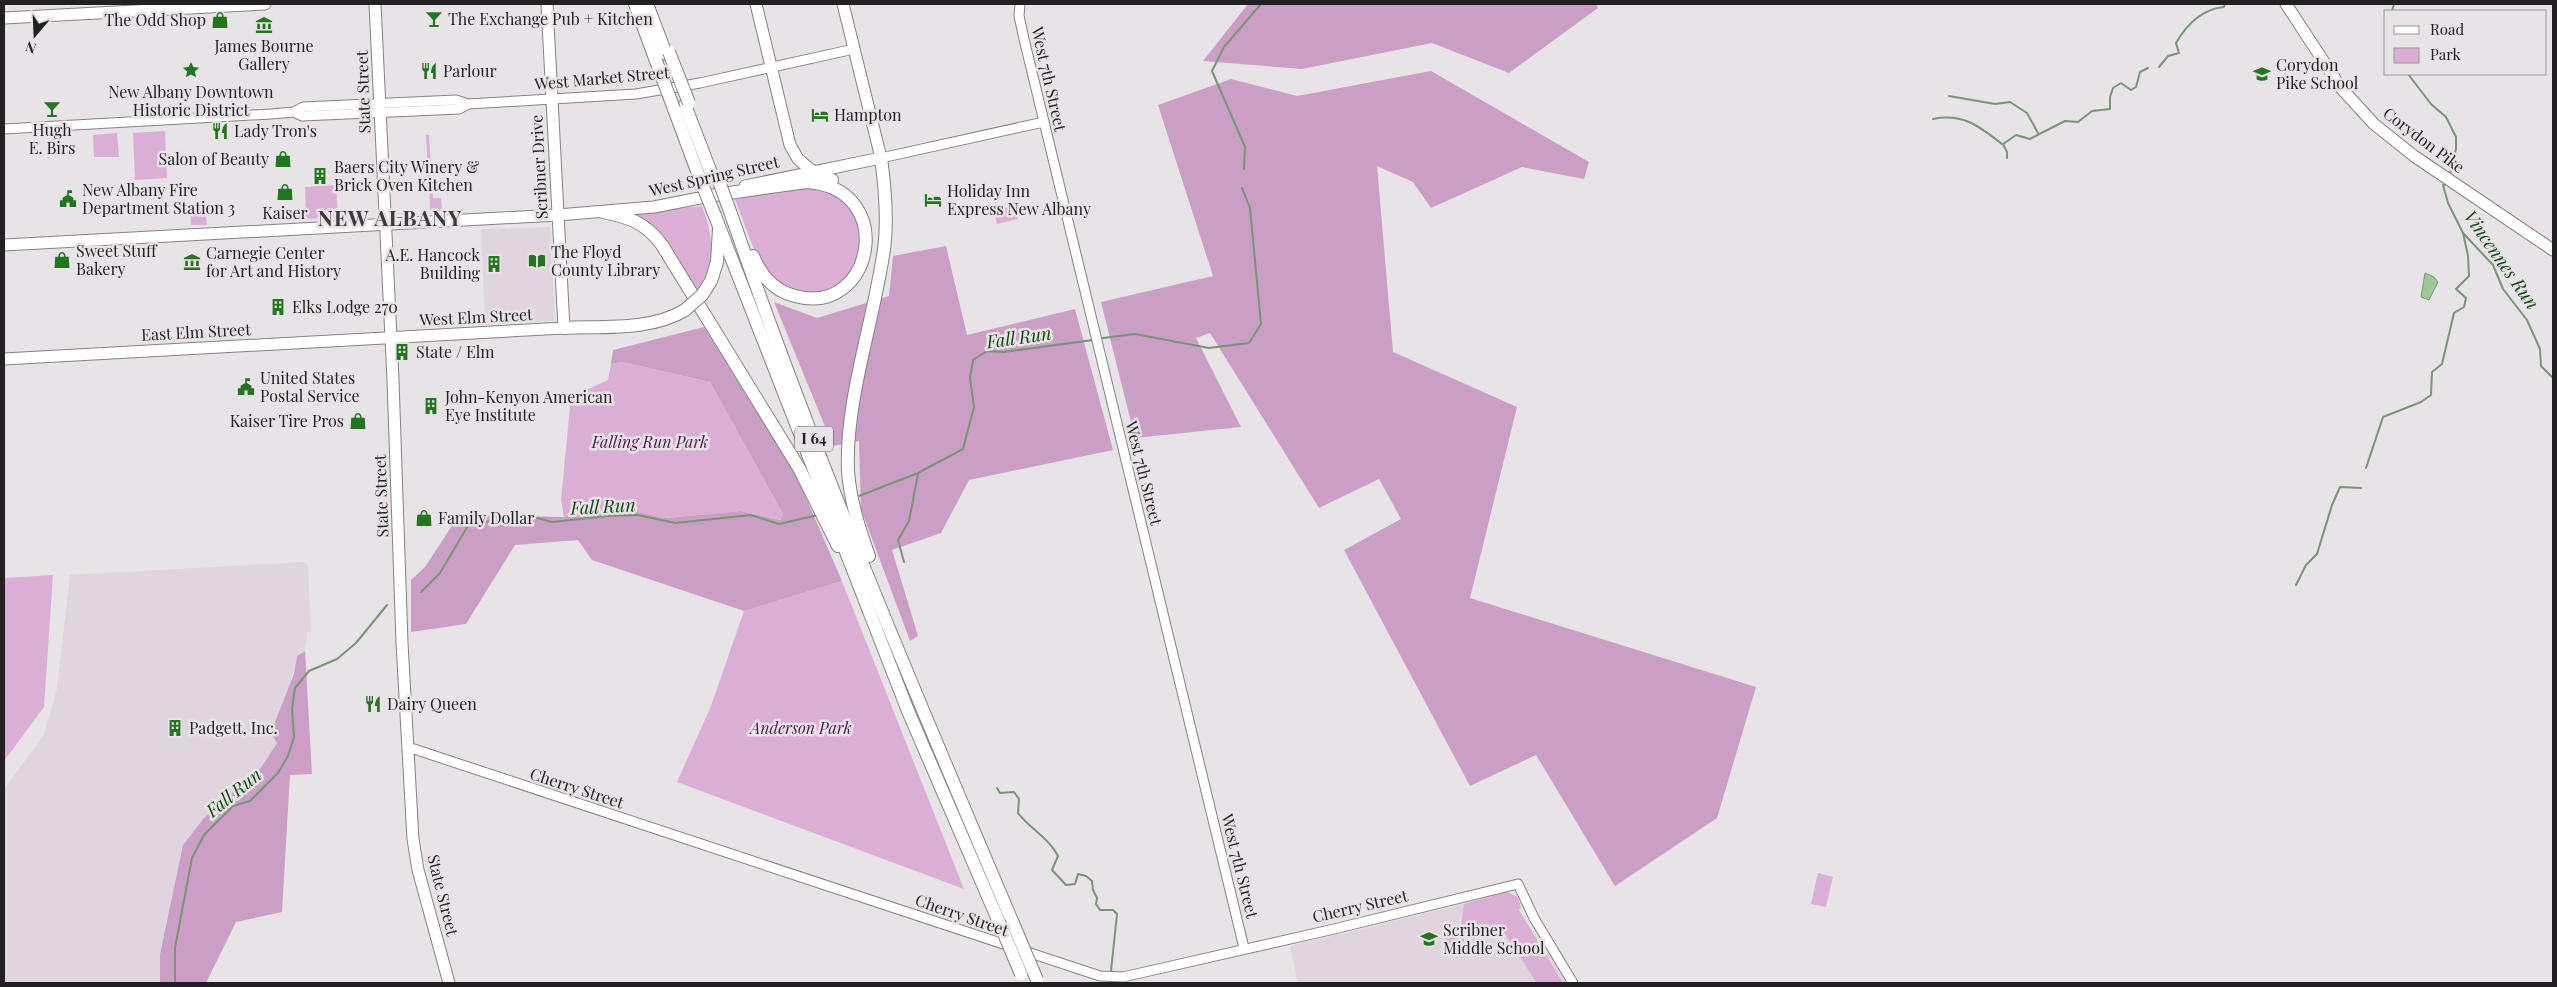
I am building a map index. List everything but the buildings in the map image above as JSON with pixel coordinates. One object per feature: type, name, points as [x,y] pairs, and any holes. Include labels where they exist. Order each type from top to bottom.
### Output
[{"type":"highway","name":"I 64","points":[[635,4],[664,55]]},
{"type":"highway","points":[[647,4],[664,55]]},
{"type":"highway","name":"I 64","points":[[651,4],[664,55],[723,217],[757,290],[902,663],[1038,982]]},
{"type":"highway","points":[[881,158],[884,176],[884,248],[851,426],[848,473],[856,518],[893,622],[902,663]]},
{"type":"highway","points":[[723,217],[740,222],[757,265],[771,284],[791,295],[814,298],[825,296],[842,288],[861,267],[867,246],[864,224],[860,210],[849,191],[812,171]]},
{"type":"highway","points":[[715,195],[817,183],[837,189],[860,210]]},
{"type":"highway","points":[[603,212],[640,223],[648,228],[662,245],[798,468],[868,606]]},
{"type":"highway","points":[[564,328],[644,324],[674,316],[685,310],[702,295],[711,281],[717,262],[723,217]]},
{"type":"highway","points":[[723,217],[822,470],[840,532],[908,711],[1023,979]]},
{"type":"main road","points":[[4,18],[265,4]]},
{"type":"main road","name":"State Street","points":[[375,4],[408,747],[416,864],[449,983]]},
{"type":"main road","name":"Scribner Drive","points":[[547,4],[564,328]]},
{"type":"main road","points":[[756,4],[792,151],[800,162],[812,171]]},
{"type":"main road","points":[[843,4],[881,158]]},
{"type":"main road","name":"Corydon Pike","points":[[2286,4],[2341,88],[2374,124],[2414,156],[2553,250]]},
{"type":"main road","name":"West Spring Street","points":[[4,245],[558,215],[666,206],[756,183],[881,158]]},
{"type":"main road","name":"West Elm Street","points":[[390,338],[564,328]]},
{"type":"main road","name":"East Elm Street","points":[[4,359],[390,338]]},
{"type":"street","name":"West 7th Street","points":[[1020,4],[1019,16],[1044,122],[1244,948]]},
{"type":"street","name":"West Market Street","points":[[4,129],[294,112],[303,107],[380,108],[456,100],[468,104],[636,94],[700,83],[854,49]]},
{"type":"street","name":"West Spring Street","points":[[881,158],[1044,122]]},
{"type":"street","name":"Cherry Street","points":[[408,747],[1100,976],[1123,977],[1334,929],[1518,884],[1534,918],[1573,983]]},
{"type":"shaded area","points":[[1248,4],[1596,4],[1598,8],[1509,73],[1432,43],[1302,69],[1203,61]]},
{"type":"shaded area","points":[[1431,71],[1589,162],[1584,179],[1522,167],[1431,208],[1413,182],[1377,166],[1393,352],[1517,407],[1470,598],[1756,687],[1717,818],[1615,886],[1536,755],[1470,786],[1344,550],[1401,519],[1379,479],[1319,508],[1210,333],[1196,338],[1241,427],[1135,438],[1101,302],[1213,276],[1158,105],[1231,79],[1297,96]]},
{"type":"shaded area","points":[[550,227],[555,321],[485,325],[481,229]]},
{"type":"shaded area","points":[[946,246],[967,335],[1075,309],[1113,450],[969,480],[941,533],[892,550],[918,636],[910,641],[861,509],[859,441],[833,446],[774,302],[817,318],[889,296],[893,256]]},
{"type":"shaded area","points":[[2425,273],[2434,277],[2438,282],[2429,300],[2421,297]]},
{"type":"shaded area","points":[[704,327],[797,477],[842,581],[744,611],[592,560],[578,540],[515,545],[466,624],[411,632],[411,580],[425,567],[459,515],[564,517],[581,511],[612,510],[633,511],[665,518],[741,511],[781,520],[783,514],[710,382],[622,362],[611,364],[613,350]]},
{"type":"shaded area","points":[[304,562],[308,565],[311,632],[307,632],[305,651],[297,656],[277,743],[260,769],[204,818],[183,845],[160,954],[160,983],[4,983],[4,789],[44,735],[57,688],[70,575]]},
{"type":"shaded area","points":[[305,651],[312,774],[290,775],[282,912],[236,922],[206,983],[160,983],[160,954],[183,845],[204,818],[260,769],[277,743],[271,732],[294,674],[297,656]]},
{"type":"shaded area","name":"Scribner Middle School","points":[[1506,894],[1570,983],[1298,983],[1290,946]]},
{"type":"green space","points":[[165,131],[167,178],[135,180],[133,133]]},
{"type":"green space","points":[[117,133],[119,157],[94,157],[93,135]]},
{"type":"green space","points":[[426,135],[429,135],[433,198],[441,198],[442,211],[430,211],[429,181],[426,180],[426,173],[428,173]]},
{"type":"green space","points":[[336,185],[338,217],[306,219],[305,187]]},
{"type":"green space","points":[[802,186],[825,189],[852,208],[863,243],[850,276],[831,291],[809,295],[778,285],[759,263],[735,199]]},
{"type":"green space","points":[[205,203],[207,225],[191,225],[190,207],[193,204]]},
{"type":"green space","points":[[702,206],[709,229],[711,250],[707,270],[697,291],[671,247],[655,227],[633,213]]},
{"type":"green space","points":[[1015,206],[1018,219],[997,224],[994,211]]},
{"type":"green space","name":"Falling Run Park","points":[[622,362],[710,382],[783,514],[782,520],[741,511],[665,518],[633,511],[581,511],[564,517],[561,500],[571,397],[608,380],[611,364]]},
{"type":"green space","points":[[53,575],[44,707],[4,761],[4,578]]},
{"type":"green space","name":"Anderson Park","points":[[842,581],[964,889],[677,782],[711,706],[744,611]]},
{"type":"green space","points":[[1818,873],[1833,877],[1826,907],[1811,904]]},
{"type":"green space","points":[[1507,892],[1518,897],[1521,908],[1519,910],[1563,983],[1536,982],[1499,925],[1478,937],[1482,943],[1480,944],[1474,941],[1461,926],[1464,904]]},
{"type":"green space","points":[[1458,928],[1476,946],[1457,958],[1444,941],[1446,935]]},
{"type":"waterway","name":"Fall Run","points":[[1244,169],[1245,147],[1212,71],[1224,47],[1261,4]]},
{"type":"waterway","points":[[2159,67],[2168,56],[2179,53],[2176,43],[2190,24],[2202,14],[2224,7],[2225,4]]},
{"type":"waterway","name":"Vincennes Run","points":[[2392,10],[2394,4]]},
{"type":"waterway","points":[[2007,158],[2007,152],[2003,144],[2016,135],[2030,139],[2065,121],[2078,122],[2092,111],[2110,109],[2110,97],[2113,88],[2121,83],[2131,90],[2136,87],[2140,72],[2148,68]]},
{"type":"waterway","name":"Vincennes Run","points":[[2409,75],[2431,104],[2446,117],[2456,137],[2456,149],[2450,174]]},
{"type":"waterway","points":[[1949,96],[1995,104],[2010,102],[2027,113],[2038,133]]},
{"type":"waterway","points":[[1933,119],[1953,118],[1970,122],[2002,144]]},
{"type":"waterway","name":"Vincennes Run","points":[[2446,184],[2443,185],[2448,203],[2463,233],[2493,265],[2503,289],[2527,320],[2540,349],[2541,366],[2553,378]]},
{"type":"waterway","name":"Fall Run","points":[[1103,338],[1135,334],[1209,348],[1249,343],[1261,324],[1250,208],[1242,188]]},
{"type":"waterway","points":[[2366,468],[2383,417],[2421,402],[2431,395],[2432,372],[2442,364],[2454,313],[2464,307],[2466,298],[2456,289],[2469,276],[2468,256],[2463,233]]},
{"type":"waterway","name":"Fall Run","points":[[859,496],[918,473],[963,449],[974,407],[970,378],[973,360],[987,351],[1004,352],[1093,340]]},
{"type":"waterway","points":[[904,562],[898,540],[909,521],[918,474]]},
{"type":"waterway","points":[[2296,585],[2306,565],[2317,554],[2332,505],[2340,487],[2361,488]]},
{"type":"waterway","name":"Fall Run","points":[[421,592],[440,573],[469,524],[530,516],[552,522],[638,515],[675,523],[751,515],[779,524],[818,515]]},
{"type":"waterway","name":"Fall Run","points":[[175,983],[175,948],[192,858],[204,835],[233,806],[250,801],[278,773],[288,756],[294,737],[292,709],[295,688],[309,671],[337,659],[356,643],[387,605]]},
{"type":"waterway","points":[[997,788],[1000,793],[1014,792],[1019,799],[1018,813],[1054,850],[1058,856],[1052,870],[1066,885],[1075,884],[1078,874],[1086,876],[1092,881],[1093,890],[1097,898],[1096,904],[1100,910],[1113,910],[1117,914],[1111,971]]},
{"type":"place","name":"The Exchange Pub + Kitchen","points":[[434,19]]},
{"type":"place","name":"The Odd Shop","points":[[220,20]]},
{"type":"place","name":"James Bourne Gallery","points":[[264,25]]},
{"type":"place","name":"New Albany Downtown Historic District","points":[[191,70]]},
{"type":"place","name":"Parlour","points":[[429,71]]},
{"type":"place","name":"Corydon Pike School","points":[[2262,74]]},
{"type":"place","name":"Hugh E. Birs","points":[[52,109]]},
{"type":"place","name":"Hampton","points":[[820,115]]},
{"type":"place","name":"Lady Tron's","points":[[220,131]]},
{"type":"place","name":"Salon of Beauty","points":[[283,159]]},
{"type":"place","name":"Baers City Winery & Brick Oven Kitchen","points":[[320,176]]},
{"type":"place","name":"Kaiser","points":[[285,192]]},
{"type":"place","name":"New Albany Fire Department Station 3","points":[[68,199]]},
{"type":"place","name":"Holiday Inn Express New Albany","points":[[933,200]]},
{"type":"place","name":"Sweet Stuff Bakery","points":[[62,260]]},
{"type":"place","name":"The Floyd County Library","points":[[537,261]]},
{"type":"place","name":"Carnegie Center for Art and History","points":[[192,262]]},
{"type":"place","name":"A.E. Hancock Building","points":[[494,264]]},
{"type":"place","name":"Elks Lodge 270","points":[[278,307]]},
{"type":"place","name":"State / Elm","points":[[402,352]]},
{"type":"place","name":"United States Postal Service","points":[[246,387]]},
{"type":"place","name":"John-Kenyon American Eye Institute","points":[[431,406]]},
{"type":"place","name":"Kaiser Tire Pros","points":[[358,421]]},
{"type":"place","name":"Family Dollar","points":[[424,518]]},
{"type":"place","name":"Dairy Queen","points":[[373,704]]},
{"type":"place","name":"Padgett, Inc.","points":[[175,728]]},
{"type":"place","name":"Scribner Middle School","points":[[1429,939]]},
{"type":"district","name":"NEW ALBANY","points":[[390,219]]}]
